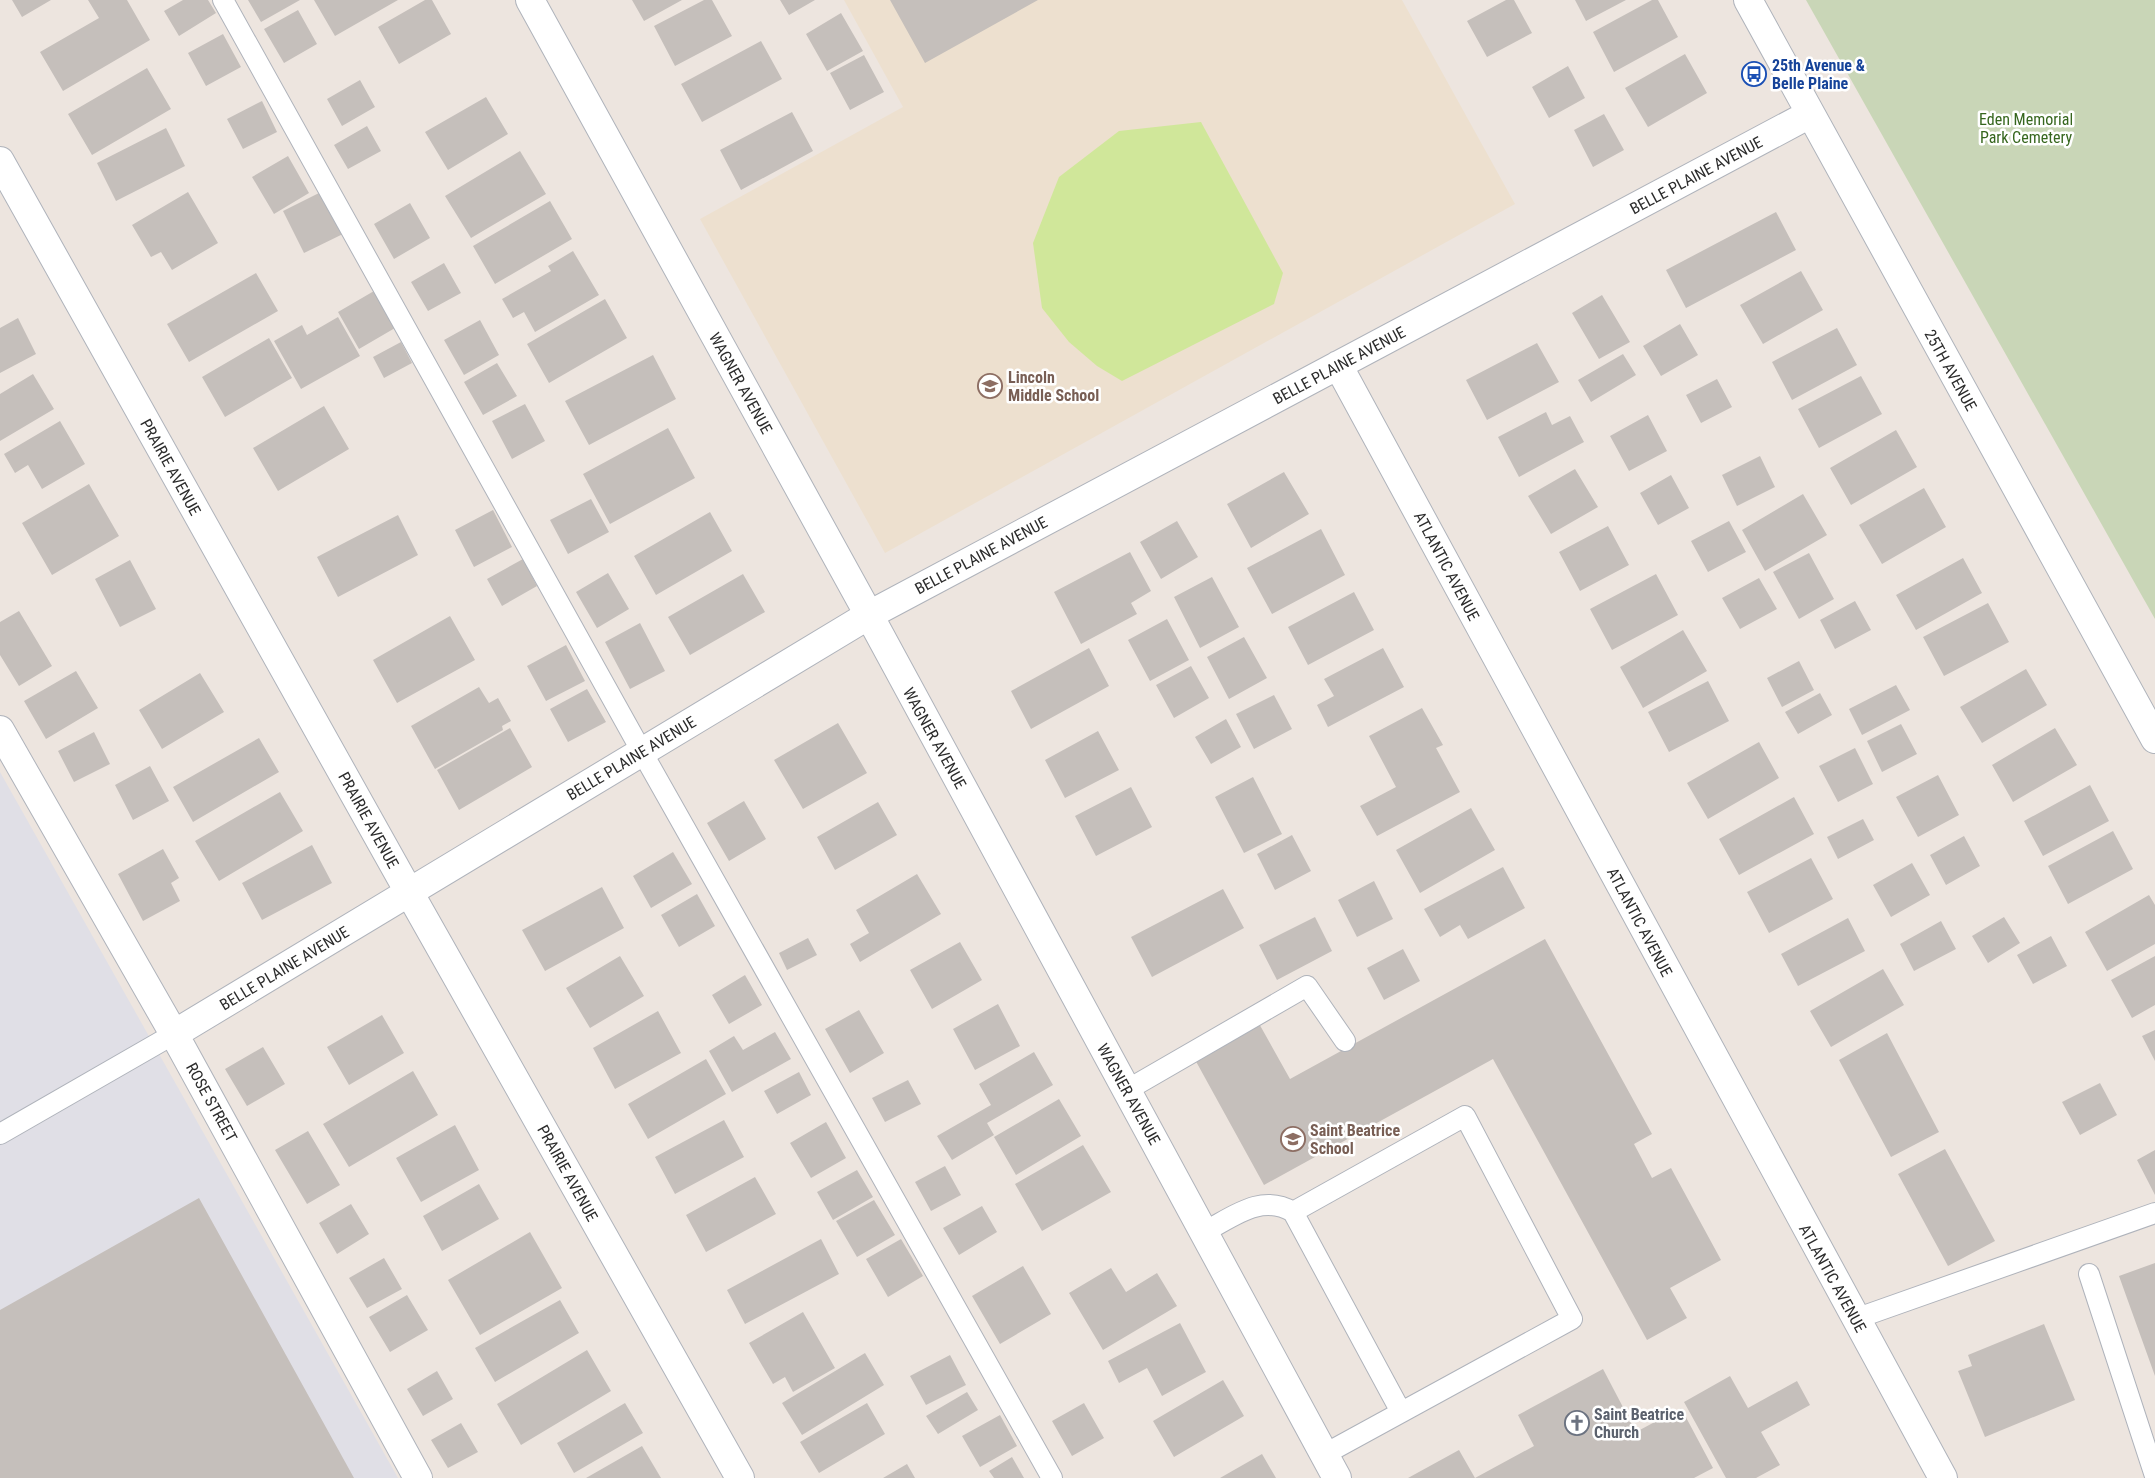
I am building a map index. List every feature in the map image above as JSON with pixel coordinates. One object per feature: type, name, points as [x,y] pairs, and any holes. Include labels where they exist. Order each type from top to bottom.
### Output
[{"type":"street","name":"WAGNER AVENUE","points":[[530,0],[869,615],[1337,1478]]},
{"type":"street","name":"25TH AVENUE","points":[[1748,0],[2155,739]]},
{"type":"street","name":"BELLE PLAINE AVENUE","points":[[174,1034],[869,615],[1810,114]]},
{"type":"street","name":"PRAIRIE AVENUE","points":[[0,161],[409,892],[740,1478]]},
{"type":"street","name":"ATLANTIC AVENUE","points":[[1338,365],[1943,1478]]},
{"type":"street","name":"ROSE STREET","points":[[0,730],[174,1034],[418,1478]]},
{"type":"lane","points":[[224,0],[642,752],[1052,1478]]},
{"type":"lane","points":[[1127,1090],[1307,986],[1345,1041]]},
{"type":"lane","points":[[0,1134],[174,1034]]},
{"type":"lane","points":[[1293,1212],[1465,1116],[1572,1318],[1324,1454]]},
{"type":"lane","points":[[1204,1232],[1250,1207],[1268,1204],[1281,1205],[1293,1212],[1401,1412]]},
{"type":"lane","points":[[1855,1319],[2155,1214]]},
{"type":"lane","points":[[2089,1274],[2155,1476]]},
{"type":"shaded area","name":"Lincoln Middle School","points":[[844,0],[1402,0],[1515,204],[885,553],[700,219],[903,107]]},
{"type":"shaded area","points":[[0,772],[398,1478],[0,1478]]},
{"type":"green space","name":"Eden Memorial Park Cemetery","points":[[1806,0],[2155,0],[2155,619]]},
{"type":"green space","points":[[1201,122],[1283,273],[1274,304],[1122,381],[1097,366],[1069,342],[1042,308],[1033,243],[1059,177],[1119,131]]},
{"type":"building","points":[[12,0],[51,0],[22,17]]},
{"type":"building","points":[[88,0],[127,0],[150,40],[63,91],[40,52],[99,18]]},
{"type":"building","points":[[183,0],[208,0],[216,13],[179,36],[164,11]]},
{"type":"building","points":[[248,0],[300,0],[261,22]]},
{"type":"building","points":[[314,0],[398,0],[335,36]]},
{"type":"building","points":[[425,0],[432,0],[451,34],[399,64],[378,27]]},
{"type":"building","points":[[632,0],[682,0],[644,21]]},
{"type":"building","points":[[704,0],[712,0],[732,36],[675,66],[654,26]]},
{"type":"building","points":[[780,0],[815,0],[789,15]]},
{"type":"building","points":[[890,0],[1038,0],[925,63]]},
{"type":"building","points":[[1506,0],[1514,0],[1532,33],[1487,57],[1467,21]]},
{"type":"building","points":[[1575,0],[1626,0],[1586,21]]},
{"type":"building","points":[[1652,0],[1658,0],[1678,37],[1614,72],[1593,32]]},
{"type":"building","points":[[298,10],[317,44],[284,63],[264,29]]},
{"type":"building","points":[[841,13],[863,51],[827,71],[806,34]]},
{"type":"building","points":[[223,34],[241,67],[206,86],[188,53]]},
{"type":"building","points":[[761,41],[782,79],[702,122],[681,84]]},
{"type":"building","points":[[1685,54],[1707,93],[1648,127],[1625,88]]},
{"type":"building","points":[[864,55],[884,92],[850,110],[830,73]]},
{"type":"building","points":[[1568,66],[1585,98],[1549,118],[1532,87]]},
{"type":"building","points":[[147,68],[171,109],[92,155],[68,114]]},
{"type":"building","points":[[360,80],[375,107],[342,126],[327,99]]},
{"type":"building","points":[[486,97],[508,134],[448,170],[425,132]]},
{"type":"building","points":[[262,101],[277,132],[243,149],[227,119]]},
{"type":"building","points":[[792,112],[813,151],[741,190],[720,150]]},
{"type":"building","points":[[1604,114],[1624,150],[1593,167],[1574,130]]},
{"type":"building","points":[[367,126],[381,151],[348,169],[334,145]]},
{"type":"building","points":[[166,128],[185,166],[116,201],[97,163]]},
{"type":"building","points":[[520,151],[546,194],[471,238],[445,196]]},
{"type":"building","points":[[288,156],[309,193],[274,214],[252,177]]},
{"type":"building","points":[[323,191],[345,233],[304,253],[283,211]]},
{"type":"building","points":[[188,192],[218,243],[172,270],[161,252],[151,257],[132,225]]},
{"type":"building","points":[[550,201],[572,239],[495,284],[473,246]]},
{"type":"building","points":[[410,203],[430,238],[394,259],[374,224]]},
{"type":"building","points":[[1776,212],[1796,250],[1686,308],[1666,270]]},
{"type":"building","points":[[573,251],[599,295],[535,332],[524,312],[513,318],[502,299],[551,271],[548,266]]},
{"type":"building","points":[[444,263],[461,293],[428,311],[411,282]]},
{"type":"building","points":[[1801,271],[1823,310],[1763,344],[1740,305]]},
{"type":"building","points":[[256,273],[278,311],[189,362],[167,324]]},
{"type":"building","points":[[374,291],[395,328],[359,349],[338,312]]},
{"type":"building","points":[[1602,295],[1630,342],[1599,359],[1572,313]]},
{"type":"building","points":[[605,299],[627,338],[549,383],[527,344]]},
{"type":"building","points":[[338,317],[360,356],[301,389],[274,341],[302,325],[307,335]]},
{"type":"building","points":[[18,318],[36,354],[0,373],[0,328]]},
{"type":"building","points":[[480,320],[499,355],[464,375],[444,340]]},
{"type":"building","points":[[1680,324],[1698,355],[1661,376],[1643,346]]},
{"type":"building","points":[[1837,328],[1857,365],[1792,400],[1772,362]]},
{"type":"building","points":[[269,338],[292,378],[225,417],[202,377]]},
{"type":"building","points":[[401,342],[412,363],[384,378],[373,357]]},
{"type":"building","points":[[1537,343],[1559,382],[1487,420],[1466,380]]},
{"type":"building","points":[[1623,354],[1636,375],[1591,402],[1578,380]]},
{"type":"building","points":[[653,355],[676,399],[589,445],[565,401]]},
{"type":"building","points":[[497,363],[517,396],[483,415],[464,382]]},
{"type":"building","points":[[33,374],[54,409],[0,441],[0,394]]},
{"type":"building","points":[[1861,376],[1882,414],[1819,448],[1798,409]]},
{"type":"building","points":[[1717,379],[1732,407],[1701,423],[1686,395]]},
{"type":"building","points":[[525,404],[545,441],[512,459],[492,421]]},
{"type":"building","points":[[324,406],[349,449],[278,491],[253,448]]},
{"type":"building","points":[[1546,412],[1552,425],[1570,416],[1584,442],[1519,477],[1498,437]]},
{"type":"building","points":[[1648,415],[1667,451],[1629,471],[1610,436]]},
{"type":"building","points":[[60,421],[85,464],[42,489],[28,465],[15,473],[4,454]]},
{"type":"building","points":[[668,428],[695,478],[610,524],[583,474]]},
{"type":"building","points":[[1896,430],[1917,467],[1851,505],[1830,468]]},
{"type":"building","points":[[1760,456],[1775,487],[1737,506],[1722,475]]},
{"type":"building","points":[[1575,469],[1598,507],[1551,534],[1528,496]]},
{"type":"building","points":[[1284,472],[1309,514],[1251,548],[1227,504]]},
{"type":"building","points":[[1671,475],[1689,508],[1658,525],[1640,493]]},
{"type":"building","points":[[89,484],[119,536],[52,575],[22,523]]},
{"type":"building","points":[[1924,488],[1946,527],[1882,564],[1859,525]]},
{"type":"building","points":[[1803,494],[1827,535],[1765,571],[1742,530]]},
{"type":"building","points":[[591,499],[609,532],[568,554],[550,520]]},
{"type":"building","points":[[493,510],[512,547],[474,567],[455,530]]},
{"type":"building","points":[[710,512],[732,551],[656,595],[634,556]]},
{"type":"building","points":[[398,515],[418,555],[338,597],[317,557]]},
{"type":"building","points":[[1177,521],[1198,557],[1161,579],[1140,542]]},
{"type":"building","points":[[1729,521],[1746,552],[1708,572],[1691,541]]},
{"type":"building","points":[[1608,526],[1629,565],[1580,591],[1559,552]]},
{"type":"building","points":[[1321,529],[1345,575],[1272,614],[1247,568]]},
{"type":"building","points":[[1130,552],[1151,591],[1131,603],[1137,614],[1081,644],[1054,592]]},
{"type":"building","points":[[1809,553],[1834,599],[1799,619],[1773,572]]},
{"type":"building","points":[[1963,558],[1982,593],[1916,630],[1896,595]]},
{"type":"building","points":[[523,559],[537,586],[502,606],[487,579]]},
{"type":"building","points":[[130,560],[156,609],[120,627],[95,579]]},
{"type":"building","points":[[608,573],[629,609],[597,628],[576,592]]},
{"type":"building","points":[[743,574],[765,612],[690,655],[668,617]]},
{"type":"building","points":[[1656,574],[1678,615],[1612,650],[1590,609]]},
{"type":"building","points":[[1212,577],[1239,627],[1200,648],[1174,597]]},
{"type":"building","points":[[1759,578],[1777,609],[1740,629],[1722,598]]},
{"type":"building","points":[[1354,592],[1374,630],[1308,665],[1288,627]]},
{"type":"building","points":[[1855,601],[1871,630],[1835,649],[1820,620]]},
{"type":"building","points":[[1988,603],[2009,642],[1944,676],[1923,637]]},
{"type":"building","points":[[19,611],[52,666],[19,686],[0,655],[0,622]]},
{"type":"building","points":[[450,616],[475,660],[397,703],[373,660]]},
{"type":"building","points":[[1167,619],[1189,660],[1150,681],[1128,640]]},
{"type":"building","points":[[640,623],[665,671],[630,689],[605,642]]},
{"type":"building","points":[[1683,630],[1707,671],[1643,708],[1620,667]]},
{"type":"building","points":[[1244,637],[1267,678],[1229,699],[1207,657]]},
{"type":"building","points":[[566,645],[585,681],[546,701],[527,666]]},
{"type":"building","points":[[1089,648],[1109,686],[1031,729],[1011,691]]},
{"type":"building","points":[[1383,648],[1404,687],[1328,727],[1317,705],[1334,696],[1324,679]]},
{"type":"building","points":[[1799,661],[1814,690],[1782,707],[1767,678]]},
{"type":"building","points":[[1191,666],[1209,698],[1174,718],[1156,685]]},
{"type":"building","points":[[2026,669],[2047,705],[1982,743],[1960,707]]},
{"type":"building","points":[[76,671],[98,708],[46,739],[24,701]]},
{"type":"building","points":[[200,673],[224,712],[162,749],[139,710]]},
{"type":"building","points":[[1708,681],[1729,721],[1669,752],[1648,712]]},
{"type":"building","points":[[1896,685],[1910,710],[1862,735],[1849,709]]},
{"type":"building","points":[[479,687],[489,703],[498,698],[511,721],[502,726],[503,730],[435,769],[411,726]]},
{"type":"building","points":[[587,689],[606,722],[568,742],[550,709]]},
{"type":"building","points":[[1820,693],[1832,715],[1798,734],[1785,712]]},
{"type":"building","points":[[1274,695],[1292,729],[1254,749],[1236,714]]},
{"type":"building","points":[[1422,708],[1443,745],[1436,748],[1460,792],[1377,836],[1360,806],[1396,787],[1369,736]]},
{"type":"building","points":[[1226,719],[1241,747],[1211,764],[1195,737]]},
{"type":"building","points":[[838,723],[867,773],[803,809],[774,760]]},
{"type":"building","points":[[1901,724],[1917,754],[1882,772],[1867,741]]},
{"type":"building","points":[[510,728],[532,767],[459,810],[437,770]]},
{"type":"building","points":[[2055,728],[2077,765],[2013,802],[1992,765]]},
{"type":"building","points":[[1098,731],[1119,770],[1065,798],[1045,760]]},
{"type":"building","points":[[94,732],[110,764],[74,782],[58,751]]},
{"type":"building","points":[[259,738],[279,772],[193,822],[173,787]]},
{"type":"building","points":[[1759,742],[1779,778],[1708,819],[1687,783]]},
{"type":"building","points":[[1855,748],[1873,784],[1838,802],[1819,766]]},
{"type":"building","points":[[150,766],[169,801],[133,820],[115,785]]},
{"type":"building","points":[[1938,775],[1959,815],[1918,837],[1896,797]]},
{"type":"building","points":[[1253,777],[1282,834],[1244,853],[1215,797]]},
{"type":"building","points":[[2090,785],[2109,821],[2043,856],[2024,821]]},
{"type":"building","points":[[1131,787],[1152,827],[1096,856],[1075,816]]},
{"type":"building","points":[[280,792],[303,831],[219,881],[195,841]]},
{"type":"building","points":[[1794,797],[1814,834],[1739,875],[1719,839]]},
{"type":"building","points":[[744,801],[766,839],[729,861],[707,823]]},
{"type":"building","points":[[878,802],[897,835],[835,870],[817,837]]},
{"type":"building","points":[[1471,808],[1495,850],[1420,893],[1396,850]]},
{"type":"building","points":[[1863,819],[1874,840],[1838,859],[1827,837]]},
{"type":"building","points":[[2113,831],[2133,869],[2068,904],[2048,866]]},
{"type":"building","points":[[1292,835],[1311,871],[1275,890],[1257,854]]},
{"type":"building","points":[[1964,836],[1980,866],[1946,885],[1930,855]]},
{"type":"building","points":[[312,845],[332,883],[262,920],[242,883]]},
{"type":"building","points":[[163,849],[179,878],[171,883],[180,901],[143,921],[118,874]]},
{"type":"building","points":[[673,852],[692,884],[651,908],[633,876]]},
{"type":"building","points":[[1811,858],[1833,899],[1769,933],[1747,892]]},
{"type":"building","points":[[1912,863],[1930,895],[1891,917],[1873,885]]},
{"type":"building","points":[[1503,867],[1525,908],[1468,939],[1460,925],[1440,937],[1424,909]]},
{"type":"building","points":[[917,874],[941,914],[860,962],[850,944],[869,933],[856,910]]},
{"type":"building","points":[[1374,881],[1393,919],[1357,937],[1338,900]]},
{"type":"building","points":[[602,887],[624,928],[545,971],[522,930]]},
{"type":"building","points":[[1223,889],[1244,928],[1152,977],[1131,937]]},
{"type":"building","points":[[697,894],[715,926],[679,947],[661,915]]},
{"type":"building","points":[[2149,895],[2155,905],[2155,944],[2107,971],[2085,932]]},
{"type":"building","points":[[1315,917],[1332,951],[1277,980],[1259,945]]},
{"type":"building","points":[[2004,917],[2020,943],[1988,963],[1972,936]]},
{"type":"building","points":[[1848,918],[1865,951],[1798,986],[1781,954]]},
{"type":"building","points":[[1941,921],[1956,949],[1914,971],[1900,944]]},
{"type":"building","points":[[2051,936],[2067,966],[2033,984],[2017,955]]},
{"type":"building","points":[[808,938],[817,955],[787,970],[779,953]]},
{"type":"building","name":"Saint Beatrice School","points":[[1545,939],[1652,1134],[1634,1144],[1652,1178],[1671,1168],[1721,1260],[1670,1288],[1687,1318],[1647,1340],[1493,1059],[1264,1185],[1193,1056],[1257,1020],[1290,1079]]},
{"type":"building","points":[[960,942],[982,980],[932,1009],[910,970]]},
{"type":"building","points":[[1403,949],[1420,981],[1384,1000],[1367,968]]},
{"type":"building","points":[[620,956],[644,996],[590,1028],[566,988]]},
{"type":"building","points":[[2155,956],[2155,1005],[2132,1018],[2111,980]]},
{"type":"building","points":[[1883,969],[1904,1005],[1831,1047],[1810,1011]]},
{"type":"building","points":[[745,975],[762,1005],[729,1024],[712,995]]},
{"type":"building","points":[[998,1004],[1020,1046],[975,1070],[953,1029]]},
{"type":"building","points":[[859,1010],[884,1053],[850,1073],[825,1029]]},
{"type":"building","points":[[658,1011],[681,1053],[615,1089],[593,1048]]},
{"type":"building","points":[[382,1015],[404,1053],[349,1085],[327,1047]]},
{"type":"building","points":[[2155,1030],[2155,1061],[2142,1036]]},
{"type":"building","points":[[775,1032],[791,1059],[732,1092],[709,1051],[734,1036],[743,1050]]},
{"type":"building","points":[[1887,1033],[1939,1132],[1891,1157],[1839,1060]]},
{"type":"building","points":[[263,1047],[285,1084],[247,1106],[225,1069]]},
{"type":"building","points":[[1034,1052],[1053,1085],[987,1123],[994,1135],[952,1160],[937,1136],[991,1105],[979,1084]]},
{"type":"building","points":[[706,1059],[726,1094],[648,1139],[628,1104]]},
{"type":"building","points":[[413,1071],[438,1115],[349,1167],[323,1124]]},
{"type":"building","points":[[799,1072],[811,1095],[777,1114],[764,1091]]},
{"type":"building","points":[[908,1080],[921,1104],[885,1122],[872,1098]]},
{"type":"building","points":[[2100,1083],[2117,1115],[2080,1135],[2062,1102]]},
{"type":"building","points":[[1059,1099],[1081,1136],[1016,1175],[994,1137]]},
{"type":"building","points":[[724,1120],[744,1157],[675,1194],[655,1157]]},
{"type":"building","points":[[826,1122],[846,1158],[811,1178],[790,1143]]},
{"type":"building","points":[[455,1125],[479,1170],[421,1202],[396,1158]]},
{"type":"building","points":[[308,1131],[340,1185],[307,1204],[275,1150]]},
{"type":"building","points":[[1083,1145],[1111,1192],[1042,1231],[1015,1184]]},
{"type":"building","points":[[1945,1149],[1995,1241],[1948,1266],[1898,1174]]},
{"type":"building","points":[[2155,1150],[2155,1195],[2137,1160]]},
{"type":"building","points":[[945,1166],[961,1195],[931,1211],[915,1182]]},
{"type":"building","points":[[857,1170],[873,1197],[833,1220],[817,1192]]},
{"type":"building","points":[[755,1177],[776,1214],[706,1252],[686,1215]]},
{"type":"building","points":[[479,1184],[499,1219],[442,1251],[423,1216]]},
{"type":"building","points":[[199,1198],[354,1478],[0,1478],[0,1310]]},
{"type":"building","points":[[874,1200],[895,1235],[857,1257],[836,1221]]},
{"type":"building","points":[[351,1204],[369,1234],[337,1254],[319,1223]]},
{"type":"building","points":[[982,1206],[997,1232],[959,1255],[943,1228]]},
{"type":"building","points":[[530,1232],[562,1288],[480,1335],[448,1280]]},
{"type":"building","points":[[821,1239],[839,1274],[745,1324],[727,1290]]},
{"type":"building","points":[[901,1239],[923,1276],[888,1297],[866,1259]]},
{"type":"building","points":[[384,1258],[402,1289],[367,1308],[349,1278]]},
{"type":"building","points":[[2155,1263],[2155,1376],[2119,1276]]},
{"type":"building","points":[[1023,1266],[1051,1314],[1000,1344],[972,1296]]},
{"type":"building","points":[[1111,1268],[1126,1292],[1157,1273],[1177,1306],[1103,1350],[1069,1293]]},
{"type":"building","points":[[407,1295],[428,1330],[390,1352],[369,1317]]},
{"type":"building","points":[[560,1300],[579,1333],[495,1382],[475,1348]]},
{"type":"building","points":[[803,1312],[835,1368],[793,1392],[785,1377],[773,1384],[749,1343]]},
{"type":"building","points":[[1180,1323],[1206,1372],[1162,1396],[1147,1368],[1119,1383],[1108,1361]]},
{"type":"building","points":[[2044,1324],[2075,1400],[1985,1437],[1958,1371],[1972,1366],[1968,1355]]},
{"type":"building","points":[[587,1350],[611,1391],[521,1445],[497,1404]]},
{"type":"building","points":[[865,1353],[884,1385],[802,1435],[782,1403]]},
{"type":"building","points":[[950,1355],[966,1385],[926,1405],[910,1376]]},
{"type":"building","name":"Saint Beatrice Church","points":[[1603,1369],[1636,1432],[1681,1408],[1713,1468],[1694,1478],[1475,1478],[1534,1446],[1518,1415]]},
{"type":"building","points":[[437,1371],[453,1399],[423,1416],[407,1389]]},
{"type":"building","points":[[1730,1376],[1748,1408],[1797,1381],[1810,1405],[1761,1432],[1780,1465],[1756,1478],[1726,1478],[1684,1402]]},
{"type":"building","points":[[1223,1380],[1244,1416],[1174,1457],[1153,1421]]},
{"type":"building","points":[[967,1392],[978,1410],[938,1434],[926,1416]]},
{"type":"building","points":[[625,1403],[643,1433],[574,1473],[557,1443]]},
{"type":"building","points":[[867,1403],[885,1434],[819,1473],[800,1442]]},
{"type":"building","points":[[1084,1403],[1104,1438],[1072,1456],[1052,1421]]},
{"type":"building","points":[[1000,1415],[1017,1446],[980,1467],[962,1436]]},
{"type":"building","points":[[461,1423],[478,1452],[448,1468],[431,1440]]},
{"type":"building","points":[[642,1446],[661,1478],[586,1478]]},
{"type":"building","points":[[1459,1450],[1475,1478],[1408,1478]]},
{"type":"building","points":[[1262,1454],[1276,1478],[1220,1478]]},
{"type":"building","points":[[1012,1457],[1024,1478],[994,1478],[989,1471]]},
{"type":"building","points":[[907,1464],[915,1478],[883,1478]]},
{"type":"place","name":"25th Avenue & Belle Plaine","points":[[1754,74]]},
{"type":"place","name":"Lincoln Middle School","points":[[990,386]]},
{"type":"place","name":"Saint Beatrice School","points":[[1293,1139]]},
{"type":"place","name":"Saint Beatrice Church","points":[[1577,1423]]}]
